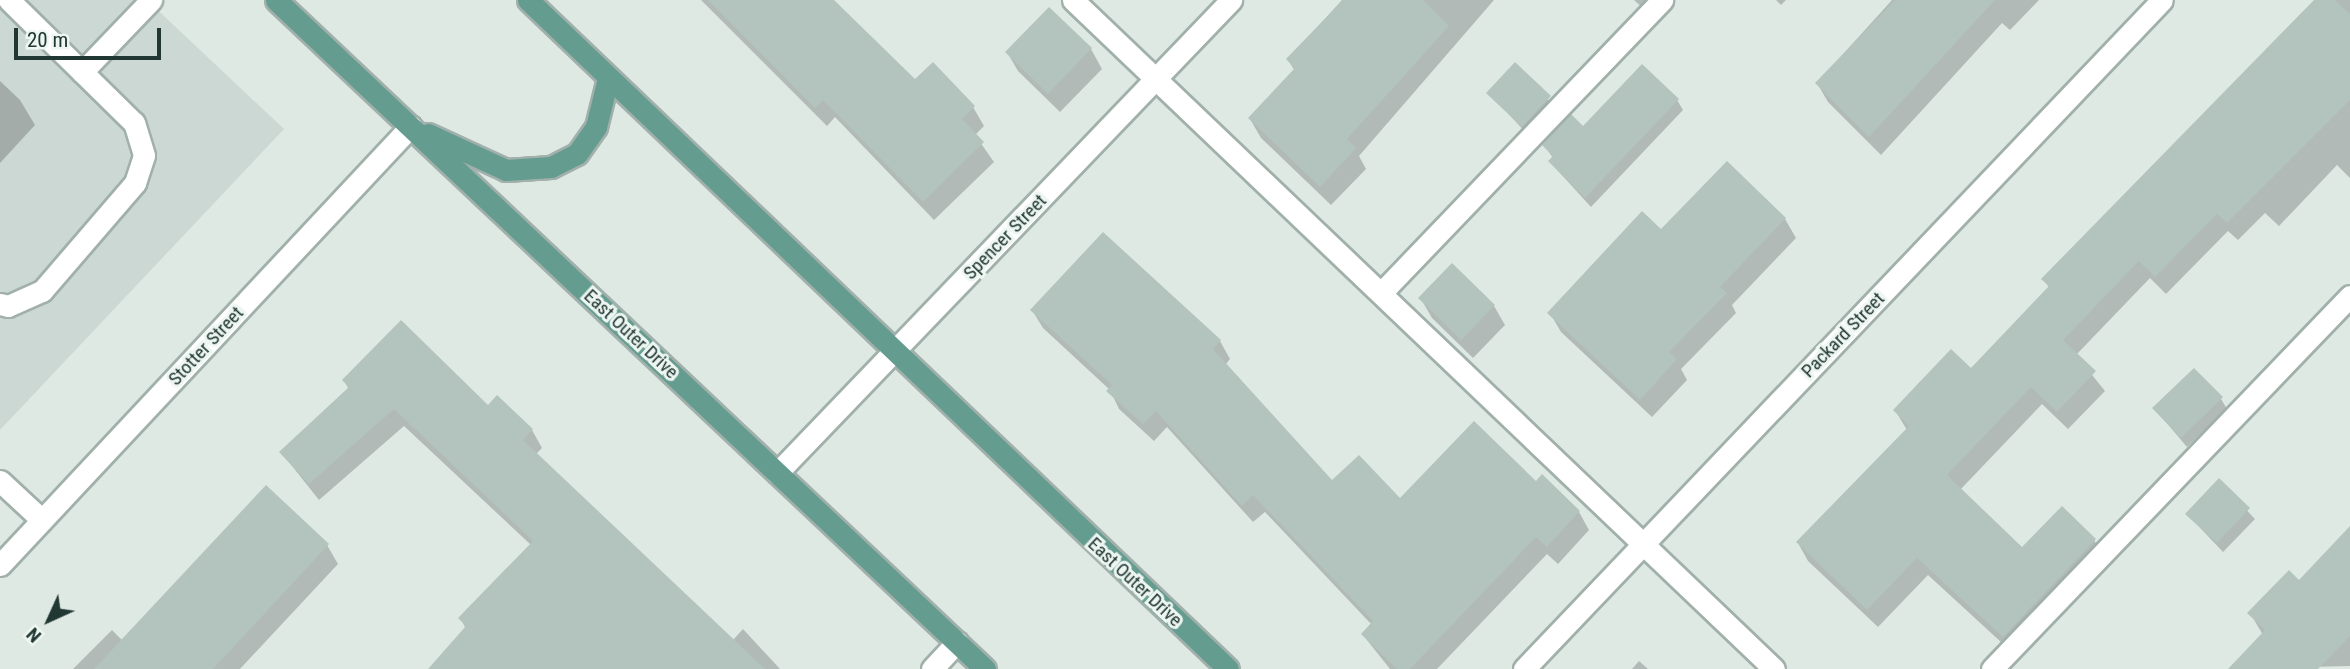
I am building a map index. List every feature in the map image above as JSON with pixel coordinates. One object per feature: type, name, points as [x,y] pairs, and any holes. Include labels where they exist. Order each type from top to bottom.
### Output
[{"type":"main road","name":"East Outer Drive","points":[[276,0],[985,669]]},
{"type":"main road","name":"East Outer Drive","points":[[528,0],[894,354],[1228,669]]},
{"type":"main road","points":[[411,126],[506,170],[551,167],[578,154],[596,127],[608,78]]},
{"type":"street","points":[[0,304],[8,306],[42,291],[135,183],[144,155],[134,123],[9,0]]},
{"type":"street","points":[[82,72],[151,0]]},
{"type":"street","points":[[1073,0],[1774,669]]},
{"type":"street","name":"Spencer Street","points":[[777,473],[1231,0]]},
{"type":"street","points":[[1382,292],[1662,0]]},
{"type":"street","name":"Packard Street","points":[[1524,669],[2162,0]]},
{"type":"street","name":"Stotter Street","points":[[0,565],[411,126]]},
{"type":"street","points":[[1992,669],[2350,296]]},
{"type":"street","points":[[0,481],[42,520]]},
{"type":"street","points":[[932,669],[957,642]]},
{"type":"shaded area","points":[[0,0],[147,0],[284,129],[0,430]]},
{"type":"building","points":[[708,0],[834,0],[915,79],[933,62],[975,106],[962,119],[984,142],[923,202],[823,100],[815,108]]},
{"type":"building","points":[[1343,0],[1423,0],[1449,26],[1347,139],[1356,148],[1320,187],[1248,118],[1295,68],[1286,59]]},
{"type":"building","points":[[1895,0],[1995,0],[1869,137],[1815,83]]},
{"type":"building","points":[[2314,0],[2335,0],[2350,14],[2350,100],[2227,223],[2217,214],[2155,277],[2139,261],[2063,340],[2096,371],[2057,412],[2031,387],[1947,475],[2022,547],[2062,506],[2096,539],[2003,637],[1917,558],[1867,610],[1796,542],[1909,426],[1893,410],[1951,349],[1971,368],[2049,286],[2041,279]]},
{"type":"building","points":[[1049,7],[1092,48],[1048,94],[1005,52]]},
{"type":"building","points":[[1515,62],[1551,96],[1522,127],[1486,93]]},
{"type":"building","points":[[1642,64],[1679,99],[1585,198],[1548,161],[1553,156],[1542,145],[1571,114],[1583,126]]},
{"type":"building","points":[[1727,161],[1786,218],[1720,287],[1727,293],[1669,352],[1677,359],[1640,400],[1547,313],[1642,211],[1661,229]]},
{"type":"building","points":[[1103,232],[1221,340],[1213,349],[1332,480],[1359,455],[1400,498],[1474,421],[1536,481],[1542,474],[1580,511],[1547,547],[1536,537],[1410,669],[1397,669],[1361,634],[1373,621],[1253,495],[1242,506],[1156,411],[1143,424],[1106,391],[1112,385],[1030,310]]},
{"type":"building","points":[[1452,263],[1495,305],[1461,340],[1418,298]]},
{"type":"building","points":[[401,320],[488,405],[497,395],[533,429],[523,440],[765,669],[428,669],[466,626],[458,618],[533,541],[394,409],[309,484],[279,452],[349,387],[342,380]]},
{"type":"building","points":[[2194,368],[2223,397],[2181,438],[2152,408]]},
{"type":"building","points":[[2219,478],[2250,508],[2217,543],[2185,514]]},
{"type":"building","points":[[266,485],[329,544],[213,669],[94,669]]},
{"type":"building","points":[[2350,526],[2350,636],[2318,669],[2228,669],[2265,630],[2247,613],[2289,570],[2299,580]]}]
